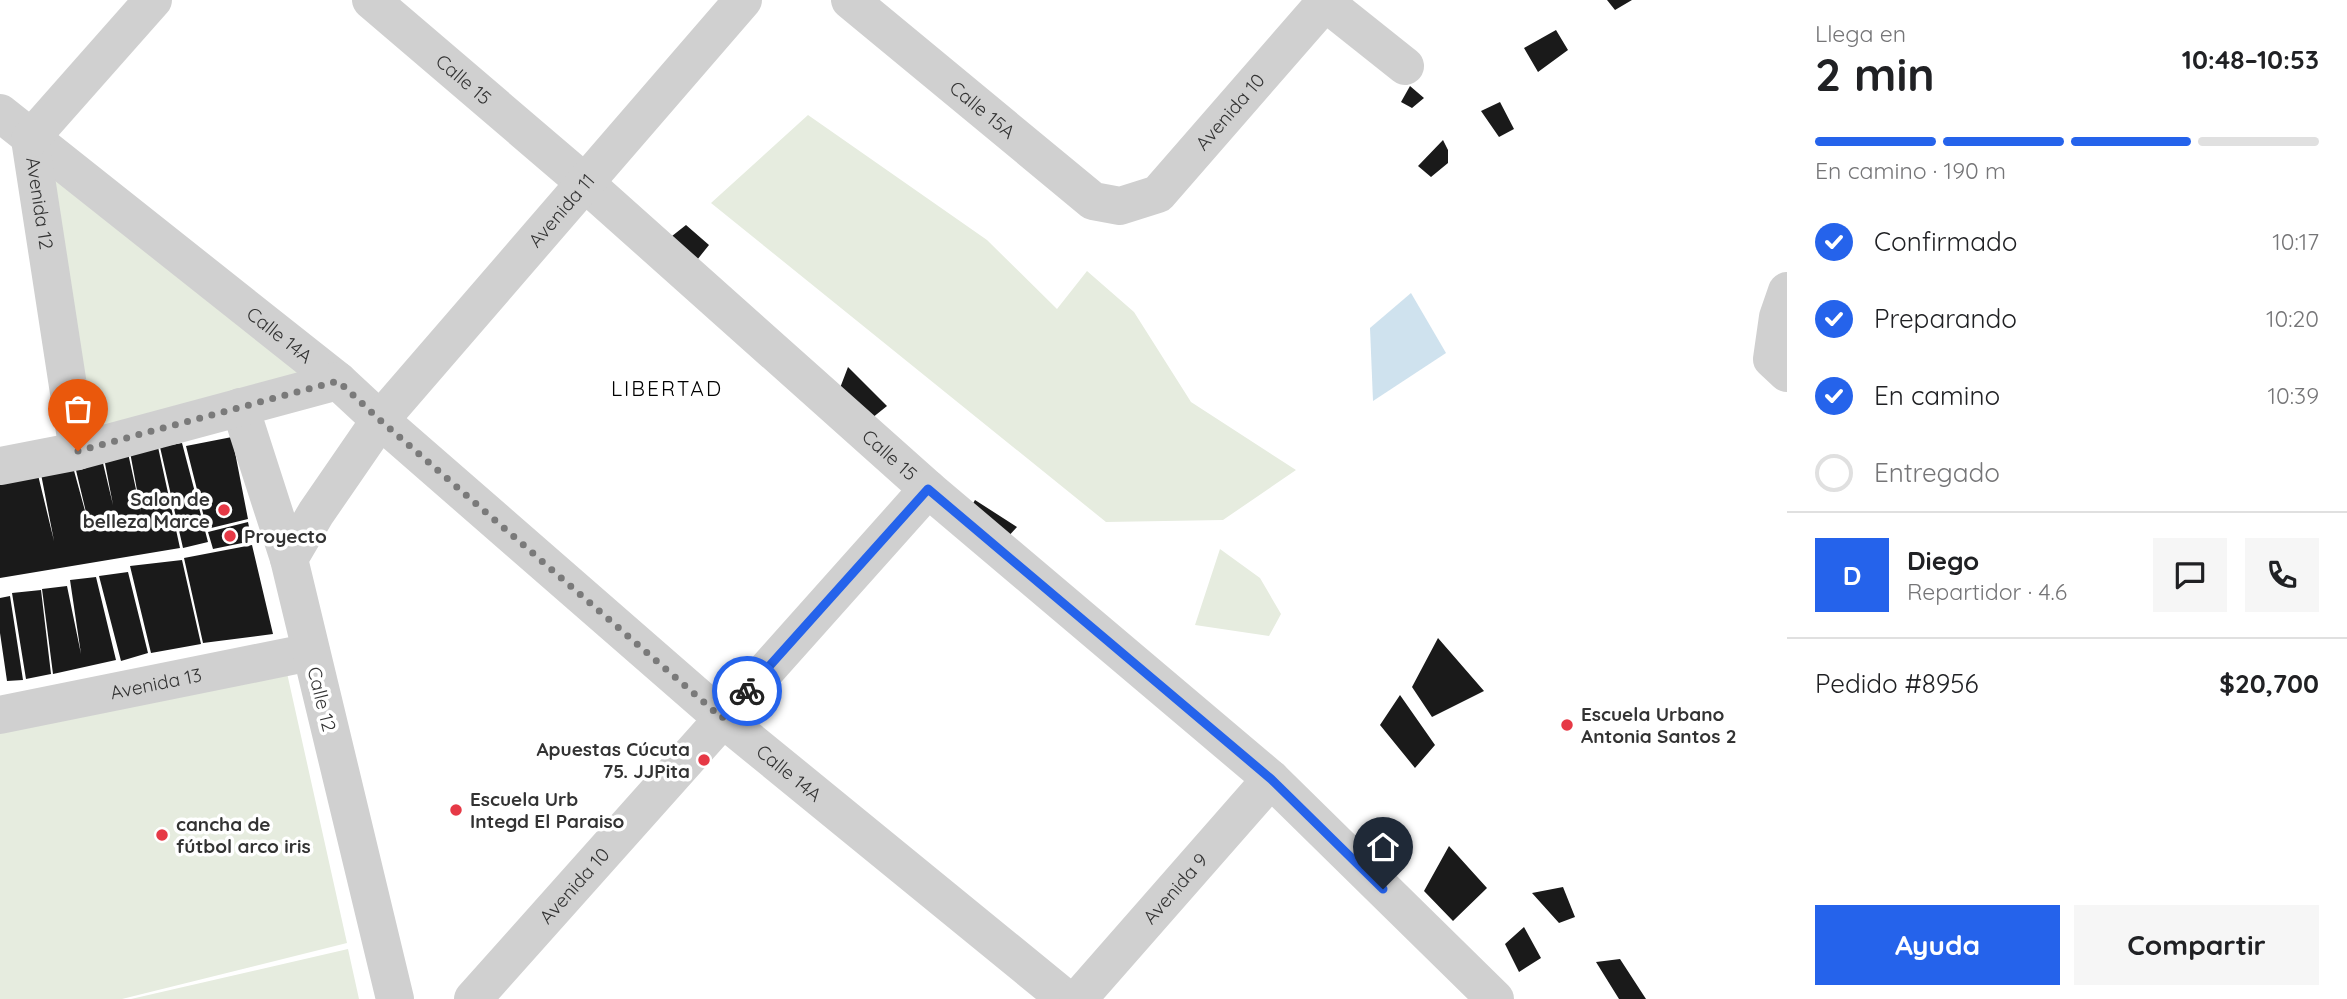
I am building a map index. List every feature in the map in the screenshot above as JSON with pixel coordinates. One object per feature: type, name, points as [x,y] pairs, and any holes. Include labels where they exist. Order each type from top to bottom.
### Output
[{"type":"street","name":"Avenida 12","points":[[78,451],[30,139],[153,0]]},
{"type":"street","name":"Calle 15","points":[[371,0],[585,183],[928,489],[1271,779],[1495,999]]},
{"type":"street","name":"Avenida 11","points":[[380,420],[743,0]]},
{"type":"street","name":"Calle 15A","points":[[850,0],[1093,201],[1120,206]]},
{"type":"street","name":"Avenida 10","points":[[1120,206],[1158,194],[1325,1]]},
{"type":"street","points":[[1325,1],[1405,66]]},
{"type":"street","name":"Calle 14A","points":[[0,113],[338,381],[722,718],[1066,999]]},
{"type":"street","points":[[1782,304],[1772,359],[1787,373]]},
{"type":"street","points":[[0,466],[78,451],[338,381]]},
{"type":"street","name":"Calle 12","points":[[240,407],[289,559],[400,996]]},
{"type":"street","points":[[289,559],[316,513],[380,420]]},
{"type":"street","name":"Avenida 10","points":[[473,999],[928,489]]},
{"type":"street","name":"Avenida 13","points":[[0,715],[311,652]]},
{"type":"street","name":"Avenida 9","points":[[1078,999],[1271,779]]},
{"type":"shaded area","points":[[808,115],[987,240],[1057,309],[1087,271],[1134,312],[1191,402],[1296,470],[1223,520],[1106,522],[711,203]]},
{"type":"shaded area","points":[[50,172],[312,374],[86,436]]},
{"type":"shaded area","points":[[1220,549],[1260,578],[1281,614],[1269,636],[1195,625]]},
{"type":"shaded area","name":"cancha de fútbol arco iris","points":[[287,673],[347,943],[122,999],[0,999],[0,726]]},
{"type":"shaded area","points":[[348,949],[359,999],[131,999]]},
{"type":"water","points":[[1411,293],[1446,353],[1373,401],[1370,328]]},
{"type":"building","points":[[1607,0],[1632,0],[1615,10]]},
{"type":"building","points":[[1556,30],[1568,50],[1538,72],[1524,48]]},
{"type":"building","points":[[1410,86],[1424,98],[1412,108],[1401,102]]},
{"type":"building","points":[[1500,102],[1514,129],[1499,137],[1481,111]]},
{"type":"building","points":[[1443,140],[1448,150],[1448,163],[1431,177],[1418,166]]},
{"type":"building","points":[[686,225],[709,245],[697,260],[667,240]]},
{"type":"building","points":[[848,367],[887,406],[872,418],[840,388]]},
{"type":"building","points":[[232,437],[248,519],[207,529],[186,446]]},
{"type":"building","points":[[182,443],[208,542],[183,548],[160,447]]},
{"type":"building","points":[[158,447],[180,548],[0,578],[0,484],[38,475],[54,541],[41,474],[73,467],[90,529],[75,466],[102,459],[113,505],[104,458],[128,453],[141,512],[130,452]]},
{"type":"building","points":[[975,500],[1017,527],[1005,540],[968,512]]},
{"type":"building","name":"Proyecto","points":[[248,522],[252,541],[213,549],[208,532]]},
{"type":"building","points":[[252,545],[273,634],[203,643],[184,558]]},
{"type":"building","points":[[182,560],[201,644],[151,653],[130,566]]},
{"type":"building","points":[[128,572],[148,653],[121,661],[99,576]]},
{"type":"building","points":[[96,577],[116,660],[53,674],[42,589],[67,586],[81,654],[70,580]]},
{"type":"building","points":[[41,590],[51,674],[26,679],[12,593]]},
{"type":"building","points":[[10,596],[23,680],[7,681],[0,633],[0,598]]},
{"type":"building","points":[[1438,638],[1484,691],[1432,717],[1412,687]]},
{"type":"building","points":[[1400,695],[1435,745],[1415,768],[1380,725]]},
{"type":"building","points":[[1449,846],[1487,888],[1453,921],[1424,891]]},
{"type":"building","points":[[1563,887],[1575,917],[1559,923],[1532,893]]},
{"type":"building","points":[[1524,927],[1541,958],[1519,972],[1505,944]]},
{"type":"building","points":[[1620,959],[1646,999],[1619,999],[1596,962]]},
{"type":"way so far","points":[[78,451],[338,381],[722,718],[747,691]]},
{"type":"place","name":"Salon de belleza Marce","points":[[224,510]]},
{"type":"place","name":"Proyecto","points":[[230,536]]},
{"type":"place","name":"Escuela Urbano Antonia Santos 2","points":[[1567,725]]},
{"type":"place","name":"Apuestas Cúcuta 75. JJPita","points":[[704,760]]},
{"type":"place","name":"Escuela Urb Integd El Paraiso","points":[[456,810]]},
{"type":"place","name":"cancha de fútbol arco iris","points":[[162,835]]},
{"type":"district","name":"LIBERTAD","points":[[667,388]]},
{"type":"route","points":[[747,691],[928,489],[1271,779],[1383,889]]}]
